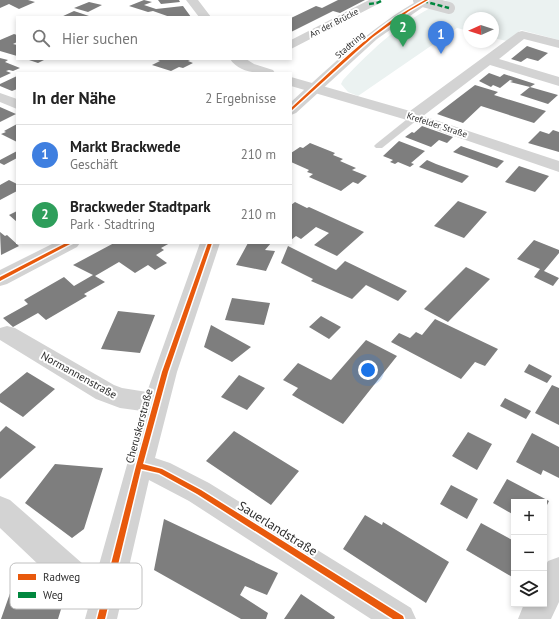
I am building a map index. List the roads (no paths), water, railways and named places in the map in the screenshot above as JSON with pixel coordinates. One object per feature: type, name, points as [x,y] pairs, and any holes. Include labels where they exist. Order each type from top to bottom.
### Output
[{"type":"street","points":[[192,0],[204,16]]},
{"type":"street","name":"An der Brücke","points":[[292,44],[376,0]]},
{"type":"street","points":[[419,0],[449,8]]},
{"type":"street","name":"Stadtring","points":[[292,109],[363,43],[398,17],[427,0]]},
{"type":"street","points":[[413,117],[522,35],[559,44]]},
{"type":"street","points":[[238,60],[249,67],[265,72]]},
{"type":"street","points":[[249,67],[262,60]]},
{"type":"street","points":[[488,60],[559,82]]},
{"type":"street","name":"Krefelder Straße","points":[[292,81],[413,117],[559,167]]},
{"type":"street","points":[[0,97],[16,104]]},
{"type":"street","points":[[0,279],[68,244]]},
{"type":"street","name":"Cheruskerstraße","points":[[114,563],[167,365],[210,244]]},
{"type":"street","name":"Normannenstraße","points":[[7,334],[105,392],[120,398],[156,403]]},
{"type":"street","name":"Sauerlandstraße","points":[[139,466],[160,471],[199,492],[400,619]]},
{"type":"street","points":[[0,509],[59,563]]},
{"type":"street","points":[[547,593],[559,572]]},
{"type":"street","points":[[534,619],[540,607]]},
{"type":"street","name":"Cheruskerstraße","points":[[101,619],[103,609]]},
{"type":"lane","points":[[379,146],[413,117]]},
{"type":"place","name":"Brackweder Stadtpark","points":[[403,47]]},
{"type":"place","name":"Markt Brackwede","points":[[441,54]]}]
